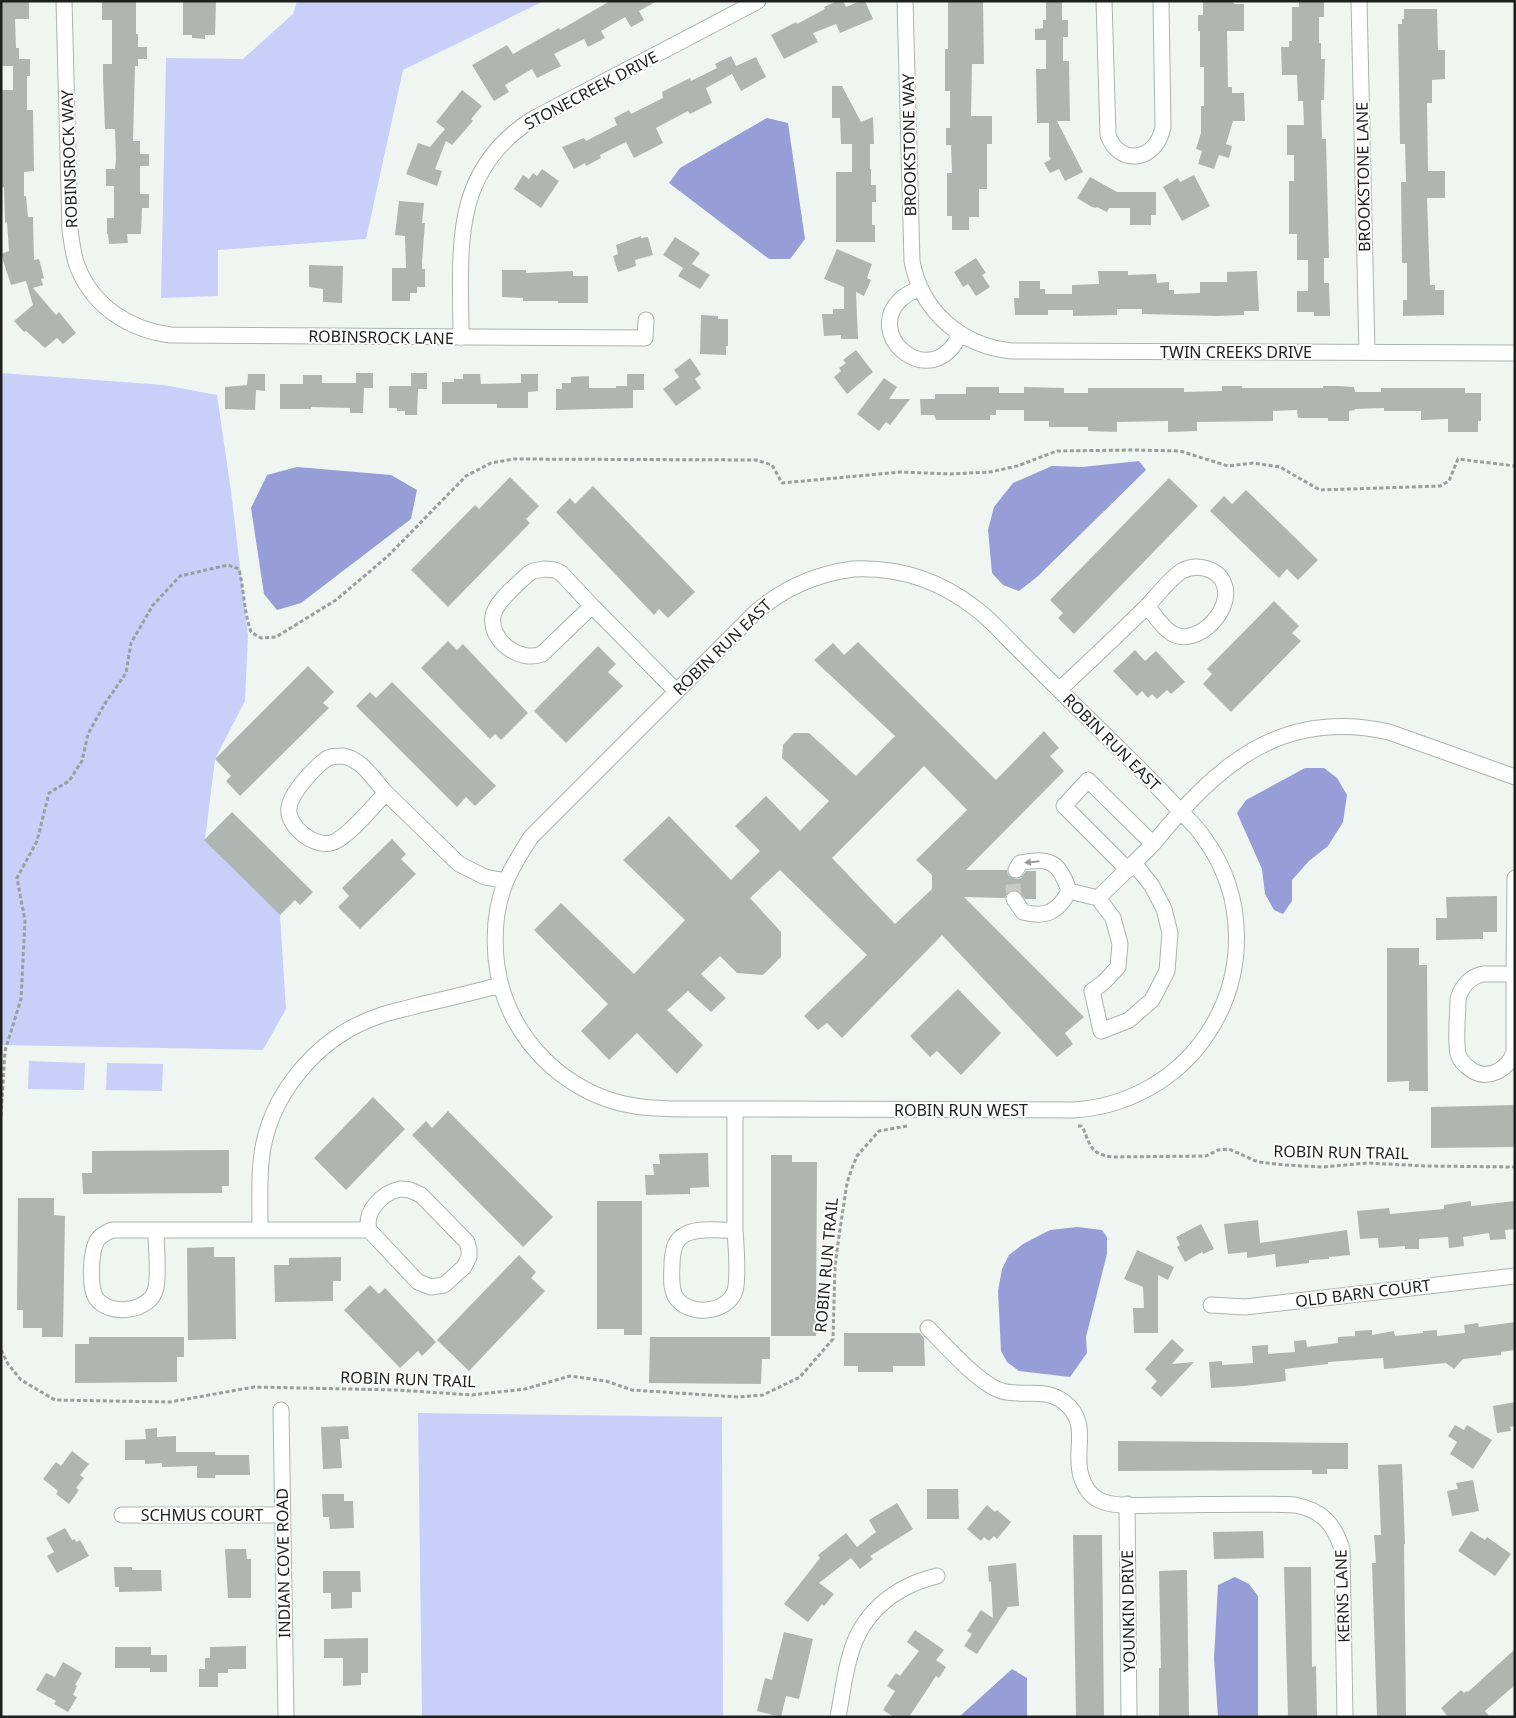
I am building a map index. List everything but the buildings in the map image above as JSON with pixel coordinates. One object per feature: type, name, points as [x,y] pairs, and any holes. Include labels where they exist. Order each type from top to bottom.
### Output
[{"type":"street","name":"ROBINSROCK WAY","points":[[64,1],[74,253],[82,275],[94,295],[105,306]]},
{"type":"street","name":"STONECREEK DRIVE","points":[[461,338],[462,242],[467,205],[474,184],[498,147],[532,119],[758,1]]},
{"type":"street","name":"BROOKSTONE WAY","points":[[905,1],[911,253],[913,268],[920,288],[936,314]]},
{"type":"street","points":[[1104,1],[1108,135],[1115,147],[1136,156],[1150,152],[1155,147],[1160,141],[1163,127],[1161,1]]},
{"type":"street","name":"BROOKSTONE LANE","points":[[1359,1],[1366,352]]},
{"type":"street","points":[[920,288],[899,301],[891,317],[890,330],[897,346],[914,358],[922,360],[934,359],[951,350],[960,334]]},
{"type":"street","name":"ROBINSROCK LANE","points":[[105,306],[116,315],[136,326],[171,335],[645,338],[646,320]]},
{"type":"street","name":"TWIN CREEKS DRIVE","points":[[936,314],[960,334],[988,347],[1012,351],[1515,353]]},
{"type":"street","points":[[1060,690],[1181,571],[1193,567],[1212,570],[1224,584],[1227,597],[1226,604],[1220,613],[1199,633],[1186,637],[1172,634],[1166,630],[1147,606]]},
{"type":"street","points":[[592,606],[542,654],[536,656],[523,656],[512,651],[497,636],[493,626],[493,616],[497,606],[528,574],[541,569],[551,569],[560,573],[676,691]]},
{"type":"street","name":"ROBIN RUN EAST","points":[[501,985],[496,962],[495,933],[501,896],[506,881],[523,849],[541,826],[756,612],[773,598],[797,584],[818,576],[839,571],[876,569],[904,573],[952,591],[981,612],[1180,811]]},
{"type":"street","points":[[1098,898],[1153,844],[1180,811],[1223,771],[1252,750],[1287,735],[1323,727],[1360,727],[1389,732],[1515,777]]},
{"type":"street","points":[[386,793],[341,837],[328,844],[318,843],[308,838],[293,824],[288,812],[294,792],[326,760],[336,756],[348,757],[357,762],[459,864],[485,877],[506,881]]},
{"type":"street","points":[[1069,891],[1098,898],[1113,918],[1120,944],[1118,967],[1104,982],[1092,991],[1101,1031],[1129,1020],[1152,1000],[1167,971],[1170,933],[1164,909],[1152,886],[1064,806],[1088,780],[1153,844]]},
{"type":"street","name":"ROBIN RUN WEST","points":[[501,985],[510,1012],[520,1031],[554,1069],[590,1093],[617,1103],[646,1108],[735,1109],[1073,1110],[1094,1108],[1142,1092],[1161,1081],[1184,1063],[1211,1029],[1229,990],[1237,954],[1237,925],[1234,904],[1226,876],[1216,856],[1204,838],[1180,811]]},
{"type":"street","points":[[1014,899],[1023,912],[1035,915],[1050,912],[1062,904],[1069,891],[1064,874],[1052,863],[1034,860],[1020,863],[1016,870]]},
{"type":"street","points":[[1514,974],[1478,975],[1468,981],[1460,991],[1458,999],[1459,1056],[1462,1063],[1474,1072],[1495,1073],[1512,1059],[1514,1052],[1515,878]]},
{"type":"street","points":[[260,1230],[260,1176],[264,1141],[276,1107],[287,1088],[315,1055],[326,1045],[349,1030],[379,1016],[501,985]]},
{"type":"street","points":[[735,1109],[736,1283],[732,1297],[721,1307],[714,1309],[692,1309],[682,1304],[675,1295],[671,1283],[673,1248],[676,1242],[691,1232],[735,1230]]},
{"type":"street","points":[[156,1230],[156,1287],[150,1298],[144,1304],[129,1309],[102,1304],[96,1297],[92,1287],[92,1253],[97,1240],[112,1230],[156,1230],[260,1230],[369,1230],[418,1282],[424,1286],[434,1287],[444,1285],[462,1270],[469,1257],[469,1250],[464,1240],[421,1196],[410,1190],[400,1189],[391,1191],[374,1206],[368,1218],[369,1230]]},
{"type":"street","name":"OLD BARN COURT","points":[[1211,1305],[1245,1307],[1515,1276]]},
{"type":"street","name":"KERNS LANE","points":[[928,1328],[978,1378],[991,1386],[1001,1391],[1014,1393],[1048,1394],[1066,1404],[1075,1414],[1079,1426],[1080,1474],[1086,1489],[1101,1501],[1127,1504],[1290,1505],[1303,1506],[1322,1515],[1336,1530],[1342,1550],[1345,1717]]},
{"type":"street","name":"INDIAN COVE ROAD","points":[[281,1410],[286,1717]]},
{"type":"street","name":"YOUNKIN DRIVE","points":[[1127,1504],[1129,1717]]},
{"type":"street","name":"SCHMUS COURT","points":[[122,1515],[282,1515]]},
{"type":"street","points":[[838,1717],[850,1656],[861,1628],[869,1616],[885,1600],[902,1588],[937,1576]]},
{"type":"path","name":"ROBIN RUN TRAIL","points":[[1,1350],[8,1364],[21,1380],[54,1400],[170,1402],[254,1386],[397,1390],[472,1395],[526,1389],[570,1376],[606,1381],[632,1390],[738,1397],[763,1395],[800,1377],[833,1339],[835,1266],[838,1236],[847,1183],[857,1156],[879,1131],[913,1126]]},
{"type":"path","name":"ROBIN RUN TRAIL","points":[[1072,1126],[1082,1126],[1092,1148],[1099,1155],[1112,1157],[1206,1156],[1218,1150],[1229,1149],[1258,1162],[1285,1165],[1323,1167],[1367,1163],[1515,1167]]},
{"type":"shaded area","points":[[297,1],[544,1],[403,70],[366,239],[218,250],[218,296],[161,298],[166,58],[243,59],[293,14]]},
{"type":"shaded area","points":[[767,118],[788,123],[805,239],[790,259],[769,259],[669,183],[680,168]]},
{"type":"shaded area","points":[[1,373],[164,385],[217,395],[231,491],[248,635],[245,701],[215,759],[205,840],[280,915],[286,1009],[263,1050],[1,1045]]},
{"type":"shaded area","points":[[1139,461],[1146,470],[1037,577],[1019,591],[1003,585],[992,573],[988,530],[994,507],[1013,483],[1052,466],[1082,467]]},
{"type":"shaded area","points":[[297,467],[391,475],[417,490],[411,519],[301,603],[277,610],[264,594],[251,508],[267,475]]},
{"type":"shaded area","points":[[1305,768],[1324,768],[1337,778],[1347,795],[1343,822],[1328,846],[1309,861],[1292,880],[1292,901],[1283,914],[1274,910],[1265,894],[1262,869],[1237,813],[1246,800]]},
{"type":"shaded area","points":[[29,1061],[85,1063],[84,1090],[28,1089]]},
{"type":"shaded area","points":[[107,1063],[163,1064],[162,1091],[106,1090]]},
{"type":"shaded area","points":[[1077,1227],[1102,1230],[1107,1237],[1107,1254],[1086,1337],[1087,1353],[1070,1377],[1019,1371],[1007,1362],[1001,1351],[998,1291],[1002,1269],[1009,1255],[1023,1244],[1050,1230]]},
{"type":"shaded area","points":[[418,1413],[722,1417],[723,1717],[422,1717]]},
{"type":"shaded area","points":[[1235,1577],[1249,1584],[1258,1596],[1258,1717],[1218,1717],[1214,1659],[1218,1585]]},
{"type":"shaded area","points":[[1012,1669],[1027,1678],[1027,1717],[959,1717]]},
{"type":"tunnel","points":[[1014,899],[1013,884],[1016,870]]}]
